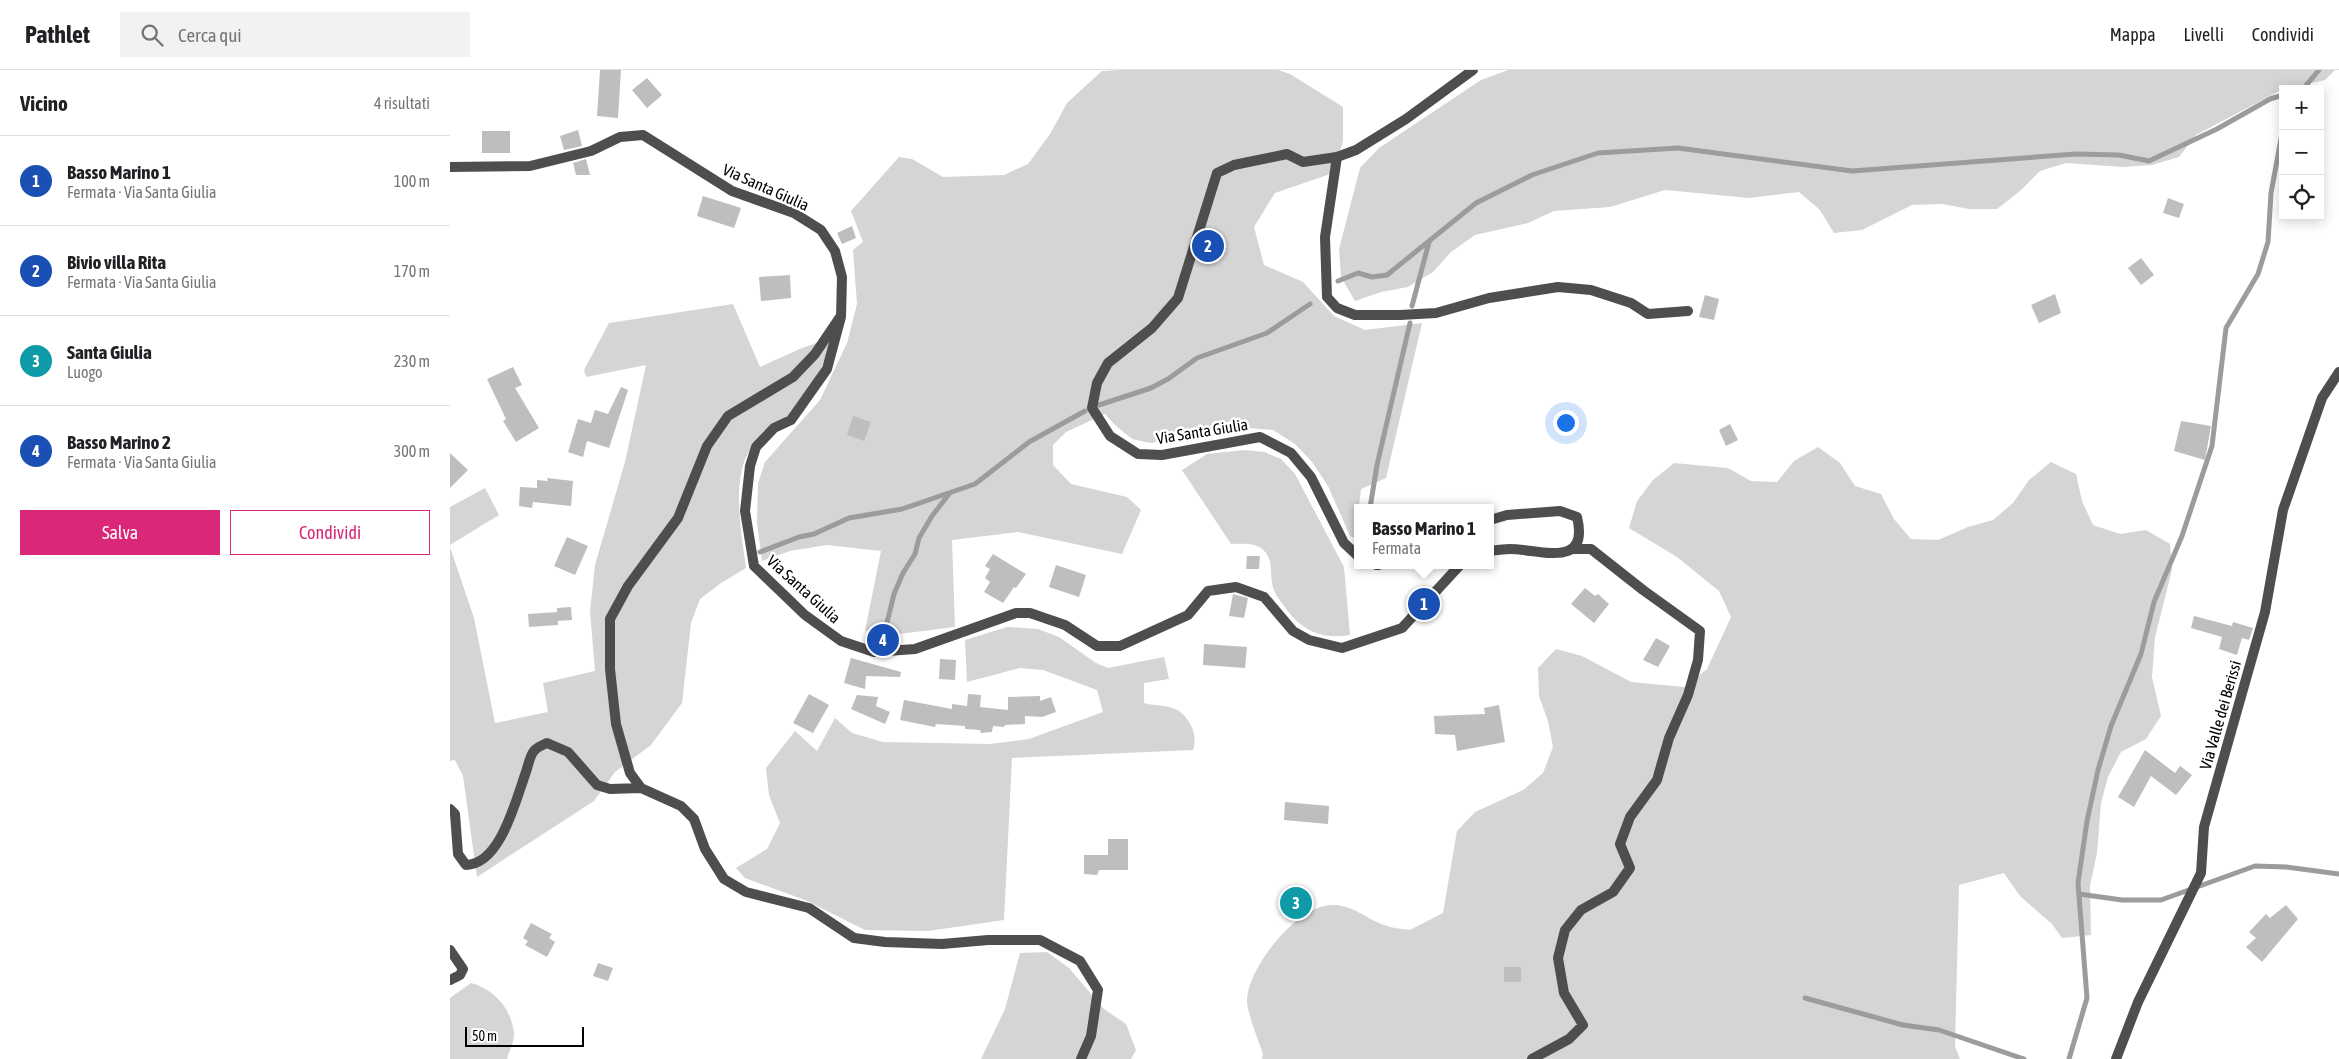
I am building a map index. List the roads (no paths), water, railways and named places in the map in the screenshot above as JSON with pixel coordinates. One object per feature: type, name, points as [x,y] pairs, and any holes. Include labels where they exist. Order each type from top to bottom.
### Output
[{"type":"street","name":"Via Santa Giulia","points":[[1354,552],[1344,543],[1311,477],[1291,453],[1260,437],[1162,455],[1138,454],[1110,436],[1092,408],[1097,383],[1108,363],[1152,328],[1178,298],[1217,173],[1234,165],[1287,154],[1303,162],[1336,157],[1356,150],[1398,124],[1473,70]]},
{"type":"street","name":"Via Santa Giulia","points":[[450,167],[530,166],[591,150],[620,137],[643,135],[732,191],[794,213],[822,230],[835,251],[842,277],[841,317],[827,369],[791,420],[774,428],[756,447],[750,466],[745,511],[754,566],[805,615],[841,641],[874,652],[915,649],[1016,613],[1030,613],[1065,625],[1097,646],[1120,646],[1188,615],[1208,591],[1236,587],[1264,598],[1293,631],[1301,636],[1309,640],[1342,648],[1402,628],[1456,569]]},
{"type":"street","points":[[1336,157],[1325,237],[1327,297],[1337,308],[1355,315],[1436,313],[1490,298],[1558,288],[1591,290],[1631,303],[1648,314],[1688,311]]},
{"type":"street","points":[[641,788],[630,773],[616,724],[610,669],[610,619],[628,586],[678,518],[707,446],[728,416],[793,377],[815,354],[841,317]]},
{"type":"street","name":"Via Valle dei Berissi","points":[[2116,1059],[2138,1002],[2201,873],[2204,827],[2265,612],[2283,510],[2322,398],[2339,372]]},
{"type":"street","points":[[1494,519],[1507,515],[1560,511],[1577,517],[1580,531],[1578,541],[1572,549]]},
{"type":"street","points":[[1494,551],[1510,549],[1556,555],[1572,549],[1591,549],[1700,631],[1698,660],[1688,696],[1669,738],[1657,780],[1630,817],[1620,844],[1630,868],[1613,892],[1582,910],[1565,930],[1558,958],[1564,993],[1583,1025],[1569,1039],[1532,1059]]},
{"type":"street","points":[[450,809],[455,814],[458,854],[466,865],[473,865],[489,853],[501,837],[509,822],[533,751],[547,743],[568,752],[597,785],[610,789],[641,788],[681,806],[694,819],[705,849],[724,878],[746,892],[809,908],[854,938],[886,942],[942,944],[988,940],[1040,940],[1080,961],[1098,990],[1091,1036],[1082,1059]]},
{"type":"street","points":[[450,950],[463,969],[460,975],[450,980]]},
{"type":"waterway","points":[[2306,85],[2319,70]]},
{"type":"waterway","points":[[1338,281],[1358,273],[1372,277],[1387,275],[1476,203],[1532,175],[1598,153],[1678,148],[1852,171],[2076,154],[2119,155],[2149,161],[2217,129],[2270,99],[2279,96]]},
{"type":"waterway","points":[[2069,1059],[2087,998],[2078,883],[2087,821],[2098,770],[2111,726],[2141,654],[2154,602],[2182,536],[2212,446],[2226,328],[2258,274],[2268,242],[2271,193],[2283,130]]},
{"type":"waterway","points":[[1412,306],[1429,242]]},
{"type":"waterway","points":[[1099,405],[1151,388],[1168,379],[1197,358],[1267,333],[1310,304]]},
{"type":"waterway","points":[[1371,504],[1377,465],[1410,323]]},
{"type":"waterway","points":[[760,552],[799,537],[814,534],[849,518],[902,509],[975,484],[1029,442],[1085,411]]},
{"type":"waterway","points":[[886,627],[894,594],[903,573],[915,554],[919,538],[932,516],[949,494]]},
{"type":"waterway","points":[[2079,894],[2122,900],[2161,900],[2255,866],[2286,867],[2339,874]]},
{"type":"waterway","points":[[1805,998],[1903,1025],[1939,1030],[2024,1059]]},
{"type":"place","name":"Bivio villa Rita","points":[[1208,246]]},
{"type":"place","name":"Basso Marino 1","points":[[1424,604]]},
{"type":"place","name":"Basso Marino 2","points":[[883,640]]},
{"type":"place","name":"Santa Giulia","points":[[1296,903]]}]
